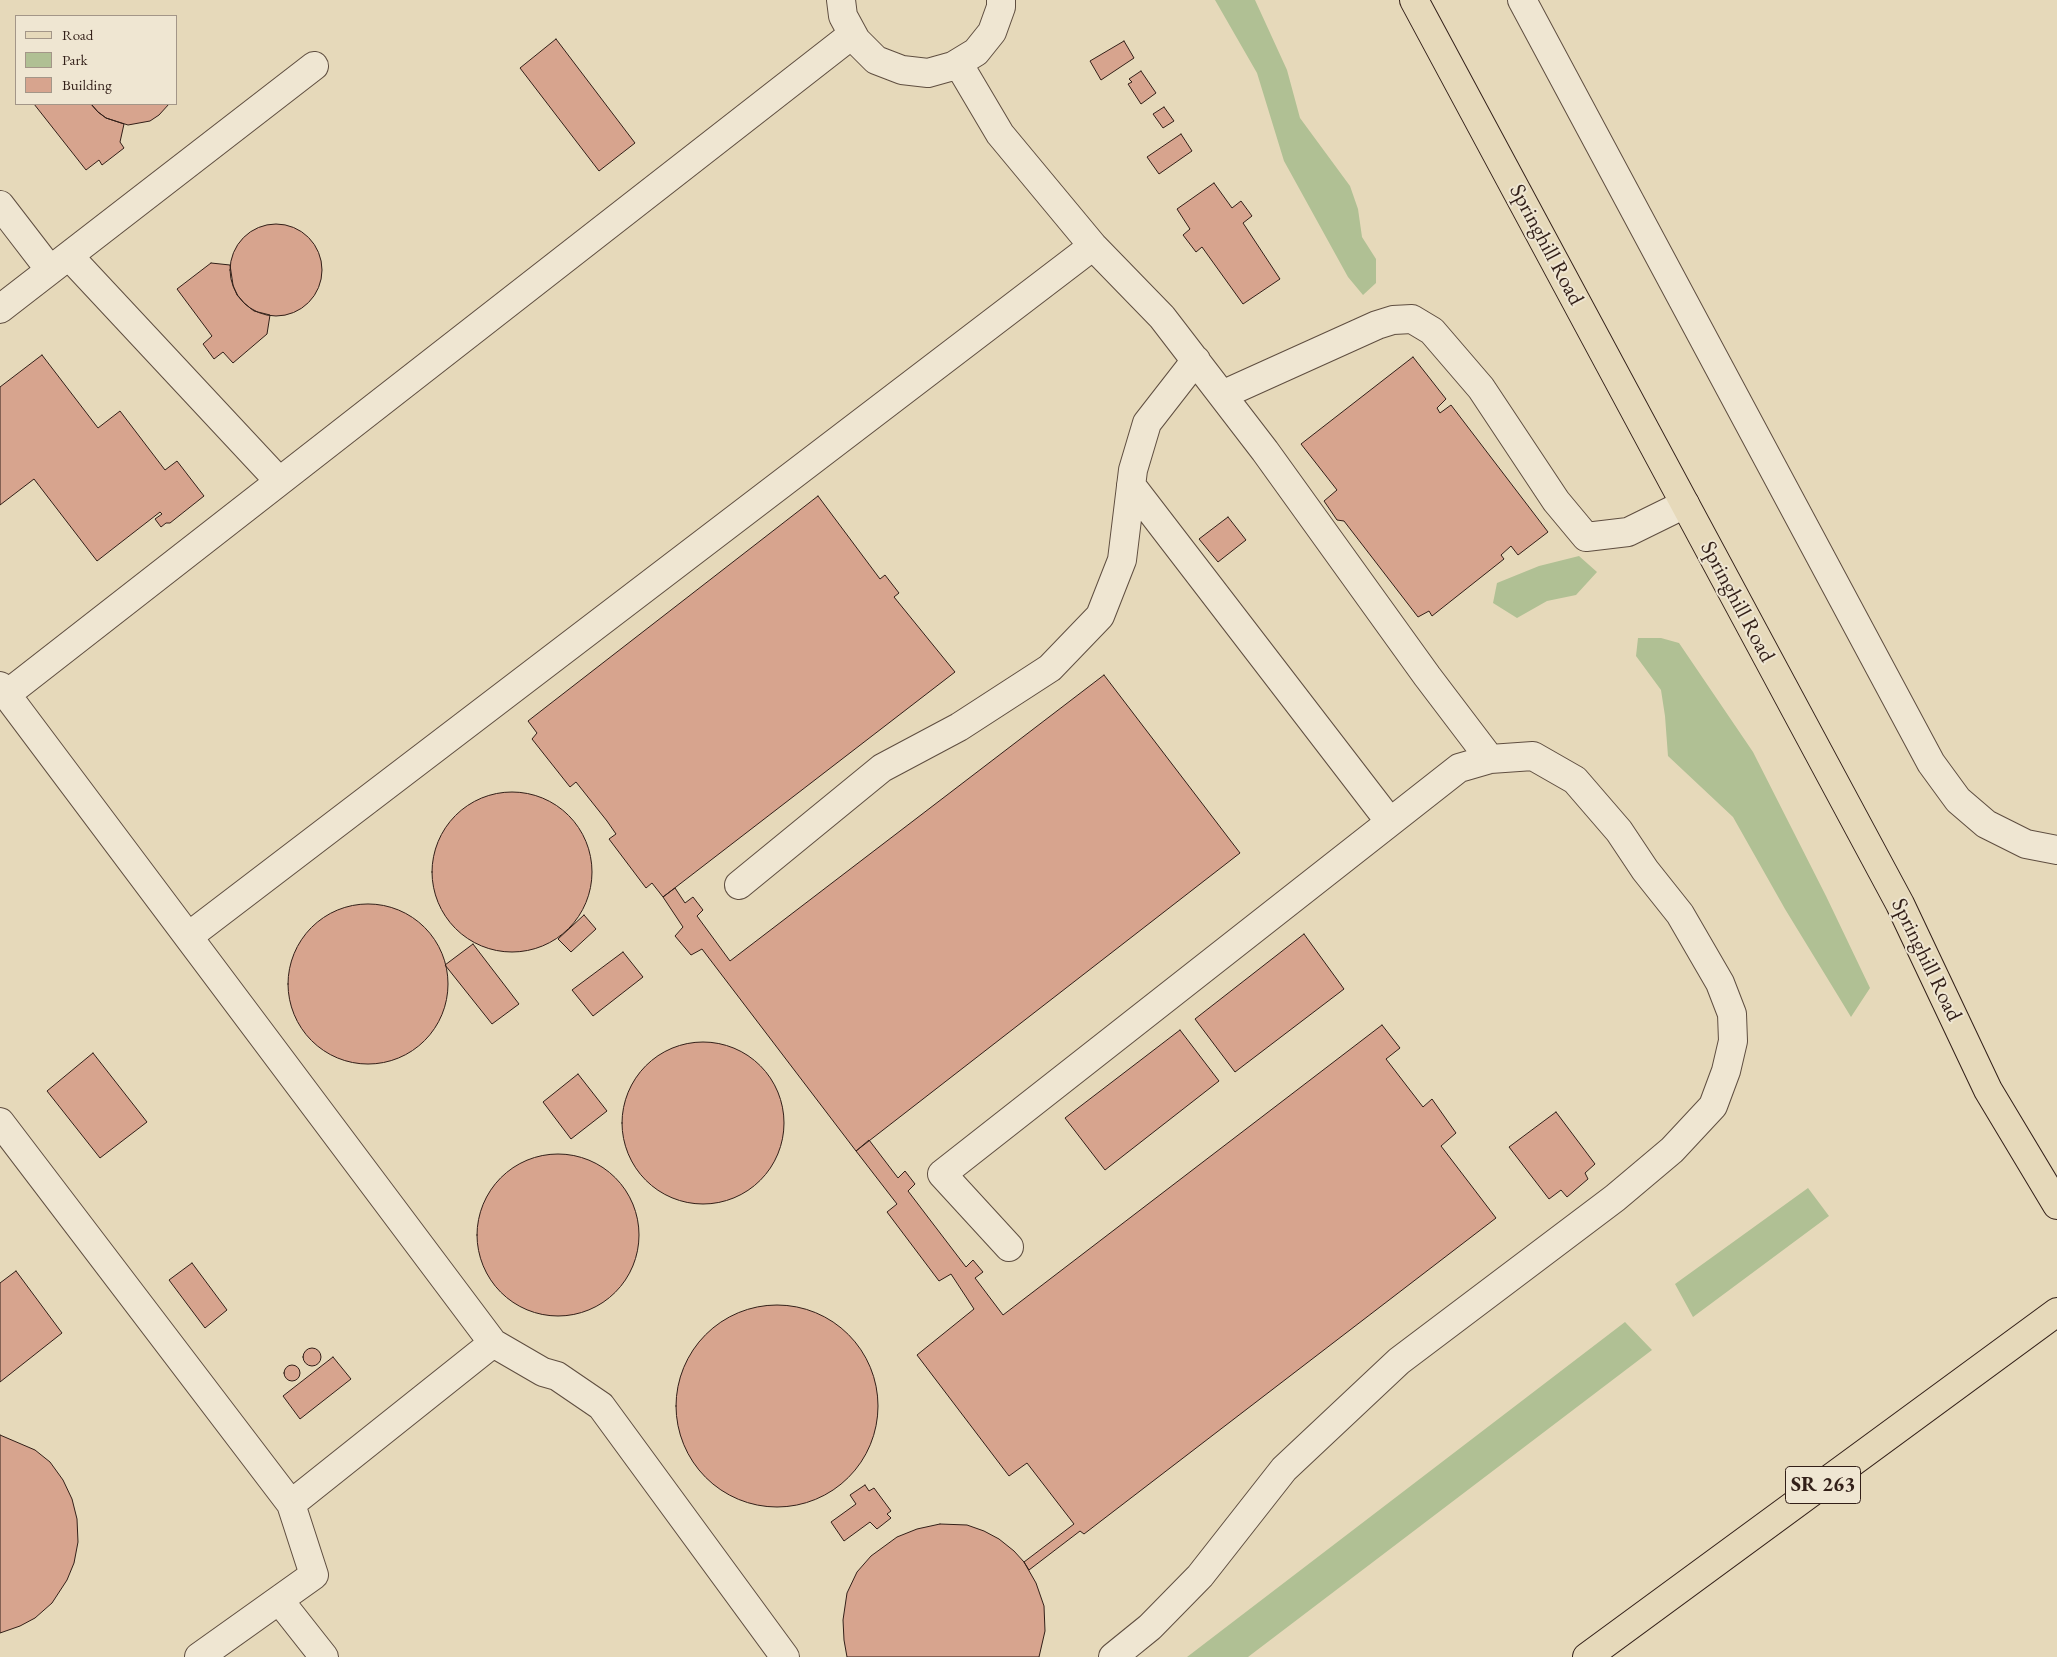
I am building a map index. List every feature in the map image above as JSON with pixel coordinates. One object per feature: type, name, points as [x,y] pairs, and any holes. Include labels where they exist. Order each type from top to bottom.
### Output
[{"type":"main road","name":"Springhill Road","points":[[1414,0],[1900,904],[1988,1090],[2057,1205]]},
{"type":"main road","name":"SR 263","points":[[1587,1657],[2057,1312]]},
{"type":"lane","points":[[841,0],[843,16],[856,40],[876,60],[902,70],[928,73],[953,66],[976,52],[992,32],[1002,0]]},
{"type":"lane","points":[[1522,0],[1931,763],[1958,800],[1986,824],[2026,844],[2057,850]]},
{"type":"lane","points":[[785,1657],[601,1406],[557,1376],[543,1372],[493,1343],[3,690],[279,481],[853,34]]},
{"type":"lane","points":[[958,63],[1000,134],[1093,246],[1162,317],[1196,360],[1265,451],[1427,676],[1490,759]]},
{"type":"lane","points":[[0,309],[314,66]]},
{"type":"lane","points":[[0,205],[279,481]]},
{"type":"lane","points":[[189,936],[1093,246]]},
{"type":"lane","points":[[1222,395],[1377,325],[1393,320],[1412,319],[1432,331],[1482,388],[1556,501],[1586,537],[1628,532],[1685,504]]},
{"type":"lane","points":[[739,885],[882,768],[960,727],[1050,668],[1100,616],[1122,560],[1133,470],[1147,423],[1196,360]]},
{"type":"lane","points":[[1132,485],[1390,822]]},
{"type":"lane","points":[[1009,1247],[942,1174],[1459,768],[1490,759],[1533,756],[1575,780],[1619,830],[1645,870],[1680,914],[1720,983],[1732,1014],[1733,1041],[1726,1071],[1713,1106],[1672,1150],[1615,1198],[1399,1361],[1284,1469],[1200,1576],[1150,1627],[1113,1657]]},
{"type":"lane","points":[[0,1122],[291,1504],[314,1576],[200,1657]]},
{"type":"lane","points":[[291,1504],[493,1343]]},
{"type":"lane","points":[[279,1600],[324,1657]]},
{"type":"green space","points":[[1215,0],[1255,0],[1287,70],[1300,118],[1350,186],[1358,209],[1362,237],[1376,259],[1376,283],[1363,295],[1348,277],[1284,161],[1257,73]]},
{"type":"green space","points":[[1579,556],[1597,572],[1576,595],[1547,601],[1517,618],[1493,603],[1497,583],[1539,566]]},
{"type":"green space","points":[[1638,638],[1661,638],[1679,643],[1753,752],[1870,988],[1851,1017],[1785,909],[1733,817],[1668,756],[1661,690],[1636,656]]},
{"type":"green space","points":[[1808,1188],[1829,1216],[1693,1317],[1675,1284]]},
{"type":"green space","points":[[1625,1322],[1652,1350],[1248,1657],[1187,1657]]},
{"type":"building","points":[[556,39],[635,143],[599,171],[520,68]]},
{"type":"building","points":[[1124,41],[1134,58],[1101,80],[1090,61]]},
{"type":"building","points":[[1141,71],[1156,93],[1141,104],[1128,84],[1132,82],[1129,79]]},
{"type":"building","points":[[35,105],[92,105],[106,118],[124,124],[120,142],[124,148],[102,165],[99,160],[86,170]]},
{"type":"building","points":[[92,105],[168,105],[150,121],[128,125],[106,118]]},
{"type":"building","points":[[1164,107],[1174,121],[1163,128],[1153,114]]},
{"type":"building","points":[[1181,134],[1192,151],[1159,174],[1147,157]]},
{"type":"building","points":[[1214,183],[1232,208],[1241,201],[1252,216],[1243,223],[1280,279],[1243,304],[1202,247],[1196,252],[1183,235],[1190,229],[1177,209]]},
{"type":"building","points":[[276,224],[294,227],[309,237],[319,252],[322,270],[319,288],[309,303],[294,313],[276,316],[258,313],[243,303],[233,288],[230,270],[233,252],[243,237],[258,227]]},
{"type":"building","points":[[211,263],[230,265],[233,285],[237,295],[254,311],[270,315],[267,334],[233,363],[223,352],[214,359],[203,344],[212,336],[177,289]]},
{"type":"building","points":[[42,355],[98,428],[120,411],[165,470],[177,461],[204,496],[170,523],[166,523],[161,527],[155,519],[162,514],[160,512],[97,561],[34,479],[0,505],[0,387]]},
{"type":"building","points":[[1413,357],[1446,399],[1437,408],[1440,413],[1451,405],[1548,532],[1518,555],[1511,546],[1501,555],[1504,559],[1432,616],[1429,611],[1418,617],[1344,521],[1337,520],[1324,501],[1337,490],[1301,444]]},
{"type":"building","points":[[818,496],[880,579],[885,575],[899,593],[894,597],[955,672],[663,897],[652,883],[646,888],[609,839],[616,834],[607,821],[576,782],[570,787],[532,739],[537,733],[528,721]]},
{"type":"building","points":[[1228,517],[1246,540],[1218,562],[1199,539]]},
{"type":"building","points":[[1104,675],[1240,853],[856,1151],[702,949],[691,955],[675,936],[683,927],[663,897],[675,888],[685,903],[693,897],[703,910],[697,916],[730,961]]},
{"type":"building","points":[[520,792],[550,801],[569,815],[579,827],[586,841],[591,856],[591,888],[586,903],[579,917],[569,929],[557,939],[535,949],[520,952],[504,952],[489,949],[467,939],[445,917],[433,888],[432,864],[435,849],[445,827],[467,805],[496,793]]},
{"type":"building","points":[[368,904],[398,910],[419,922],[430,933],[442,954],[448,984],[442,1014],[430,1035],[419,1046],[398,1058],[368,1064],[338,1058],[317,1046],[306,1035],[294,1014],[288,984],[294,954],[306,933],[317,922],[338,910]]},
{"type":"building","points":[[584,915],[596,929],[571,952],[558,939]]},
{"type":"building","points":[[1304,934],[1344,989],[1235,1072],[1195,1019]]},
{"type":"building","points":[[473,944],[519,1004],[492,1024],[445,965]]},
{"type":"building","points":[[623,952],[643,977],[593,1016],[572,990]]},
{"type":"building","points":[[1382,1025],[1400,1048],[1386,1059],[1423,1107],[1432,1099],[1456,1133],[1441,1146],[1496,1218],[1084,1534],[1080,1531],[1029,1570],[1024,1562],[1074,1524],[1027,1463],[1009,1476],[917,1355],[974,1309],[951,1274],[939,1281],[887,1212],[897,1204],[856,1151],[869,1140],[898,1178],[905,1171],[915,1184],[908,1191],[966,1267],[973,1260],[983,1272],[975,1278],[1003,1315]]},
{"type":"building","points":[[1180,1030],[1219,1081],[1105,1170],[1065,1118]]},
{"type":"building","points":[[711,1042],[734,1048],[754,1060],[766,1072],[781,1099],[784,1123],[781,1147],[778,1154],[766,1174],[754,1186],[727,1201],[695,1204],[672,1198],[652,1186],[640,1174],[625,1147],[622,1115],[628,1092],[640,1072],[652,1060],[679,1045]]},
{"type":"building","points":[[93,1053],[147,1122],[100,1158],[47,1091]]},
{"type":"building","points":[[578,1074],[607,1111],[571,1139],[543,1102]]},
{"type":"building","points":[[1556,1112],[1595,1164],[1585,1173],[1588,1179],[1567,1197],[1561,1190],[1549,1199],[1509,1147]]},
{"type":"building","points":[[558,1154],[589,1160],[615,1178],[633,1204],[639,1235],[633,1266],[615,1292],[589,1310],[558,1316],[527,1310],[501,1292],[483,1266],[477,1235],[483,1204],[501,1178],[527,1160]]},
{"type":"building","points":[[192,1263],[227,1310],[205,1328],[169,1280]]},
{"type":"building","points":[[16,1271],[62,1333],[0,1382],[0,1283]]},
{"type":"building","points":[[777,1305],[797,1307],[824,1317],[841,1328],[855,1342],[870,1368],[876,1386],[878,1406],[876,1426],[866,1453],[855,1470],[841,1484],[815,1499],[797,1505],[777,1507],[757,1505],[730,1495],[713,1484],[699,1470],[684,1444],[678,1426],[676,1406],[678,1386],[688,1359],[699,1342],[713,1328],[739,1313],[757,1307]]},
{"type":"building","points":[[312,1348],[318,1351],[321,1357],[318,1363],[312,1366],[306,1363],[303,1357],[306,1351]]},
{"type":"building","points":[[333,1357],[351,1379],[300,1419],[283,1396]]},
{"type":"building","points":[[289,1365],[295,1365],[300,1370],[298,1379],[289,1381],[284,1376],[284,1370]]},
{"type":"building","points":[[0,1435],[35,1450],[50,1462],[63,1480],[72,1499],[77,1519],[78,1542],[74,1563],[67,1580],[52,1603],[35,1618],[0,1633]]},
{"type":"building","points":[[865,1485],[869,1491],[874,1488],[891,1511],[887,1514],[891,1518],[877,1529],[870,1522],[844,1541],[831,1522],[856,1504],[850,1495]]},
{"type":"building","points":[[940,1524],[967,1525],[984,1531],[999,1539],[1024,1562],[1036,1583],[1044,1606],[1045,1631],[1039,1657],[847,1657],[843,1620],[847,1593],[857,1572],[871,1556],[897,1537],[917,1529]]}]
